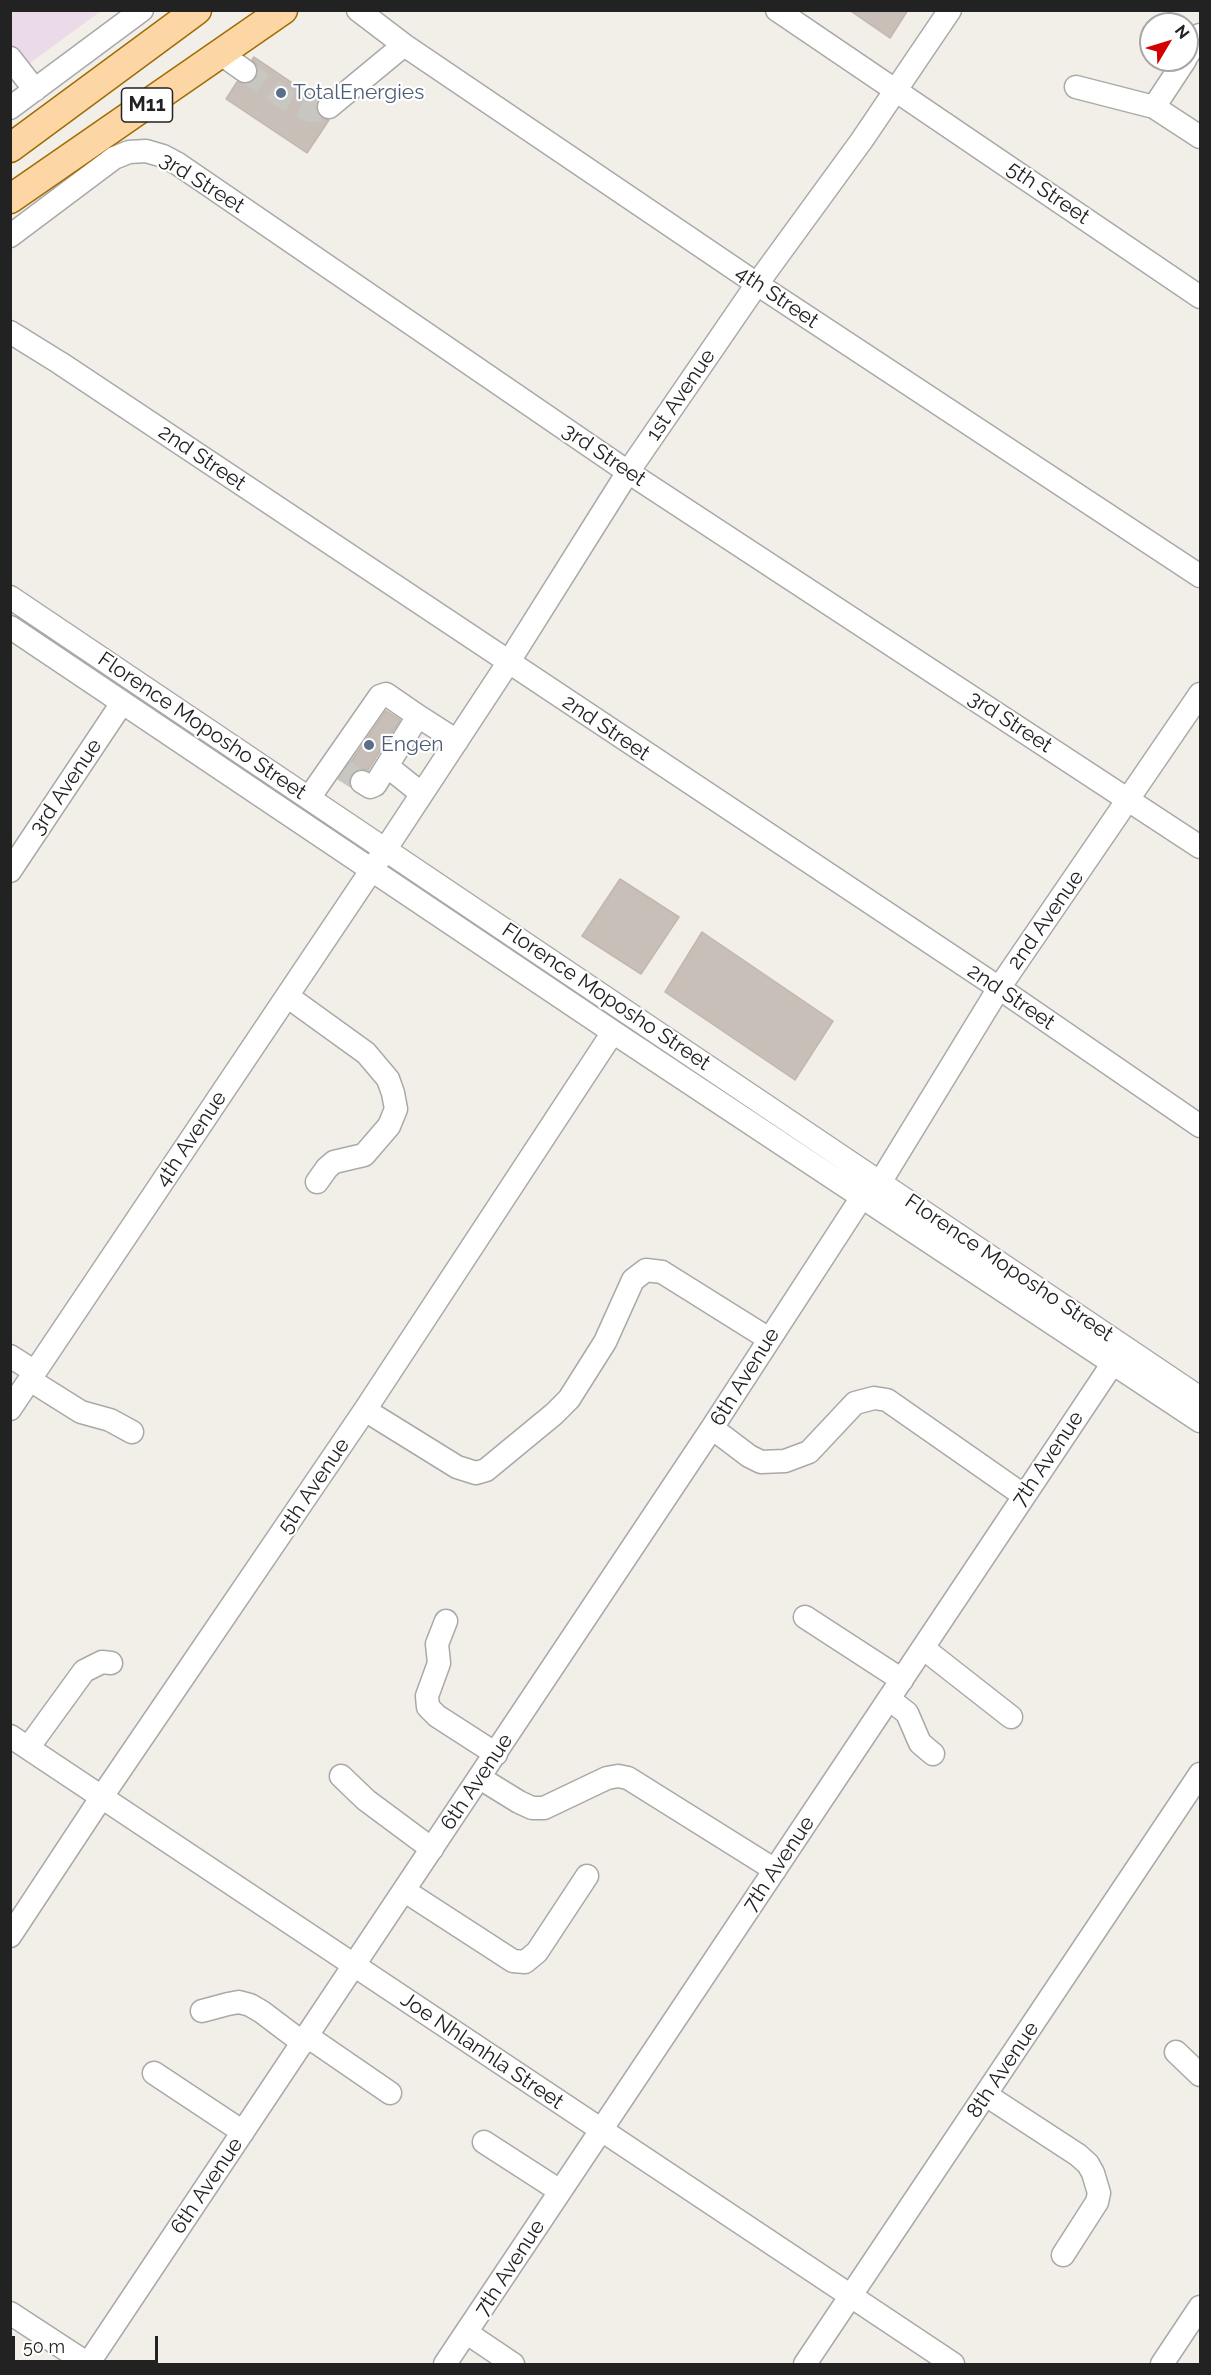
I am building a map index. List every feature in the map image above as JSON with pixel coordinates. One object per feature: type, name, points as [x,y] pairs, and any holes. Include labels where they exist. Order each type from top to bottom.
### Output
[{"type":"main road","name":"M11","points":[[10,148],[197,10]]},
{"type":"main road","name":"M11","points":[[10,199],[283,10]]},
{"type":"street","points":[[10,108],[142,10]]},
{"type":"street","name":"4th Street","points":[[358,10],[404,45],[757,284],[1200,576]]},
{"type":"street","name":"1st Avenue","points":[[371,869],[386,850],[508,663],[628,472],[757,284],[862,140],[950,10]]},
{"type":"street","name":"5th Street","points":[[777,11],[1200,297]]},
{"type":"street","points":[[328,107],[404,45]]},
{"type":"street","points":[[221,54],[244,71]]},
{"type":"street","points":[[10,58],[35,90]]},
{"type":"street","points":[[1154,106],[1177,72]]},
{"type":"street","points":[[1076,87],[1154,106],[1200,137]]},
{"type":"street","name":"3rd Street","points":[[10,236],[114,158],[129,152],[146,151],[163,156],[178,164],[628,472],[1200,847]]},
{"type":"street","name":"2nd Street","points":[[10,332],[60,363],[999,988],[1200,1126]]},
{"type":"street","name":"Florence Moposho Street","points":[[10,597],[881,1181],[1200,1398]]},
{"type":"street","name":"Florence Moposho Street","points":[[10,627],[613,1032],[1200,1421]]},
{"type":"street","points":[[309,798],[338,766],[380,696],[386,694],[457,741]]},
{"type":"street","name":"2nd Avenue","points":[[881,1181],[999,988],[1130,800],[1200,694]]},
{"type":"street","name":"3rd Avenue","points":[[10,871],[122,703]]},
{"type":"street","points":[[362,782],[370,787],[375,786],[418,716]]},
{"type":"street","points":[[387,766],[422,794]]},
{"type":"street","name":"4th Avenue","points":[[10,1409],[371,869]]},
{"type":"street","points":[[287,996],[366,1053],[388,1079],[395,1101],[396,1109],[389,1126],[364,1155],[334,1162],[317,1182]]},
{"type":"street","name":"5th Avenue","points":[[10,1936],[365,1410],[613,1032]]},
{"type":"street","name":"6th Avenue","points":[[88,2364],[496,1754],[862,1197]]},
{"type":"street","points":[[365,1410],[457,1467],[476,1473],[486,1470],[570,1399],[604,1342],[633,1280],[646,1270],[662,1272],[769,1339]]},
{"type":"street","points":[[10,1356],[81,1412],[110,1420],[132,1432]]},
{"type":"street","name":"7th Avenue","points":[[445,2364],[1113,1363]]},
{"type":"street","points":[[712,1428],[749,1456],[761,1462],[785,1461],[809,1452],[855,1403],[874,1398],[887,1400],[1023,1496]]},
{"type":"street","points":[[805,1617],[902,1680]]},
{"type":"street","points":[[446,1622],[437,1644],[439,1663],[427,1696],[428,1707],[437,1716],[496,1754]]},
{"type":"street","points":[[923,1648],[1011,1717]]},
{"type":"street","points":[[19,1742],[84,1671],[94,1665],[111,1663]]},
{"type":"street","points":[[889,1699],[907,1713],[920,1743],[933,1754]]},
{"type":"street","name":"Joe Nhlanhla Street","points":[[19,1742],[953,2364]]},
{"type":"street","name":"8th Avenue","points":[[805,2364],[1200,1774]]},
{"type":"street","points":[[341,1776],[366,1800],[432,1849]]},
{"type":"street","points":[[480,1778],[519,1802],[532,1808],[544,1809],[601,1780],[618,1776],[627,1778],[776,1870]]},
{"type":"street","points":[[405,1891],[513,1961],[525,1962],[537,1952],[587,1876]]},
{"type":"street","points":[[202,2011],[239,2002],[250,2005],[390,2093]]},
{"type":"street","points":[[1176,2052],[1200,2075]]},
{"type":"street","points":[[154,2073],[243,2132]]},
{"type":"street","points":[[986,2095],[1078,2155],[1088,2164],[1093,2174],[1099,2193],[1097,2202],[1063,2255]]},
{"type":"street","points":[[484,2142],[560,2191]]},
{"type":"street","points":[[1162,2364],[1200,2307]]},
{"type":"street","points":[[10,2313],[88,2364]]},
{"type":"street","points":[[467,2333],[513,2364]]},
{"type":"shaded area","points":[[11,11],[101,11],[11,77]]},
{"type":"building","points":[[849,10],[908,10],[890,38]]},
{"type":"building","points":[[254,57],[318,100],[316,109],[318,115],[329,120],[307,153],[226,99],[237,82],[250,83],[256,78],[258,72],[257,65],[252,60]]},
{"type":"building","points":[[386,711],[400,720],[368,770],[355,770],[350,775],[349,785],[339,779]]},
{"type":"building","points":[[620,879],[679,917],[641,974],[582,936]]},
{"type":"building","points":[[702,932],[833,1021],[795,1080],[665,992]]},
{"type":"tunnel","points":[[245,71],[287,100],[310,111],[323,111],[329,107]]},
{"type":"tunnel","points":[[343,770],[362,782]]},
{"type":"place","name":"TotalEnergies","points":[[281,93]]},
{"type":"place","name":"Engen","points":[[369,745]]}]
